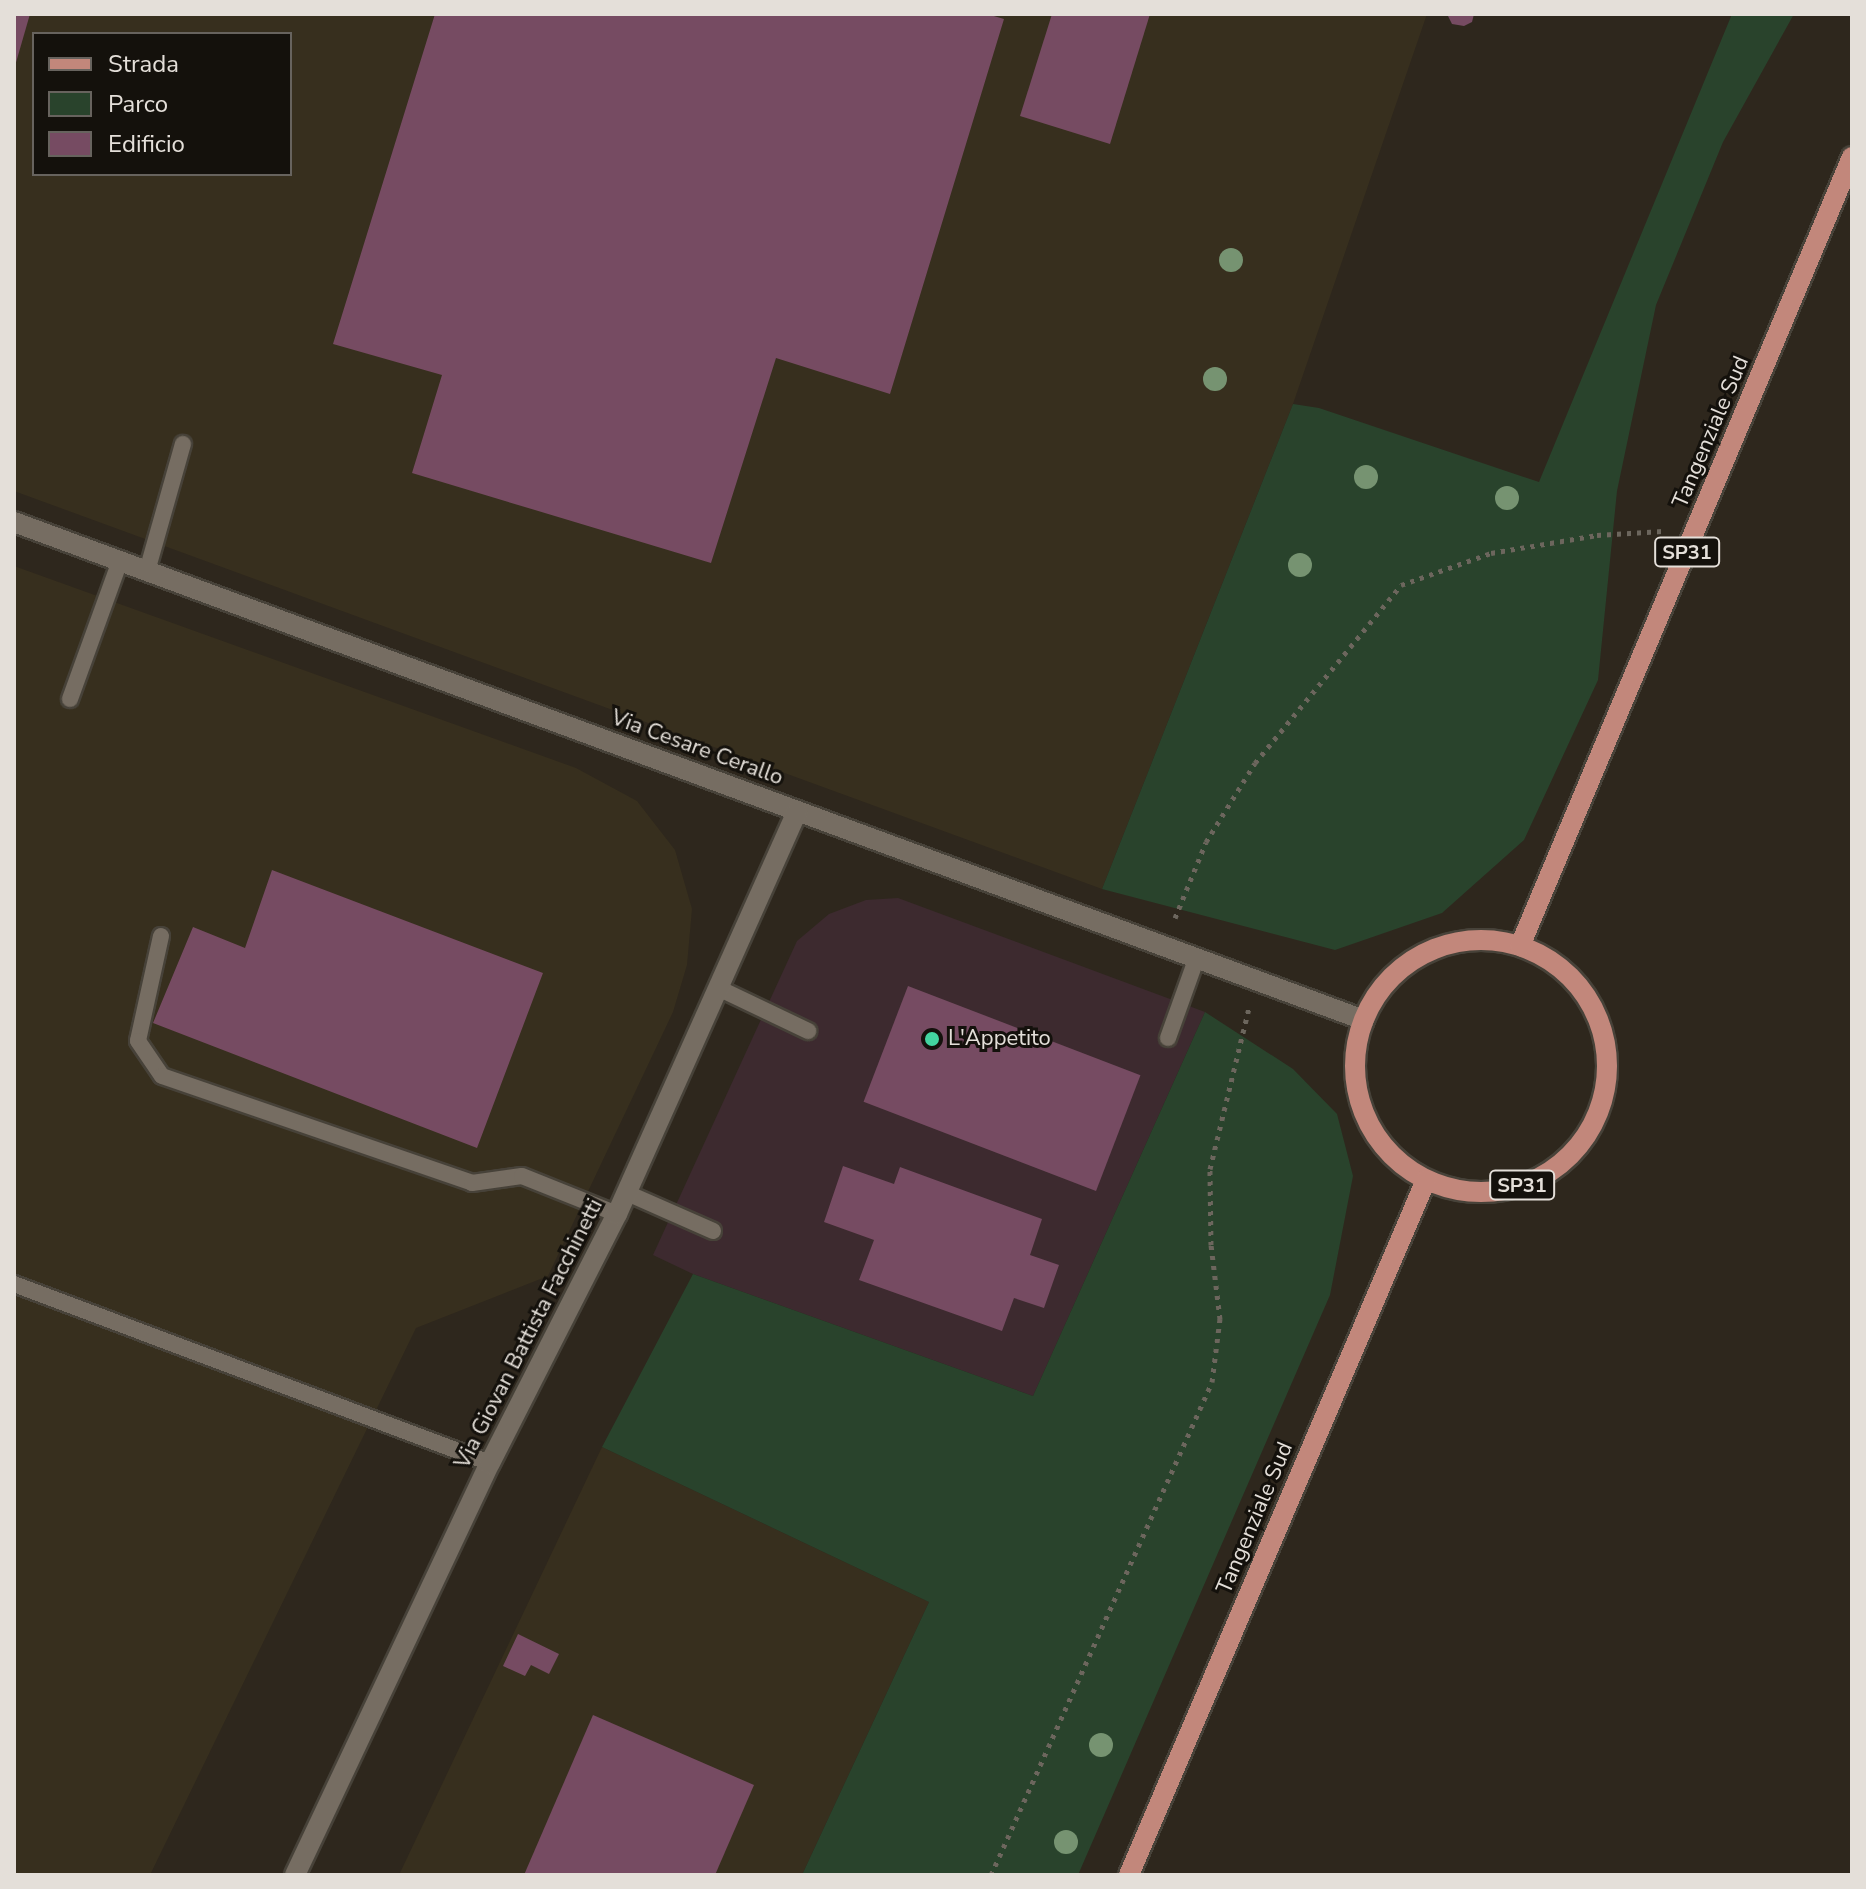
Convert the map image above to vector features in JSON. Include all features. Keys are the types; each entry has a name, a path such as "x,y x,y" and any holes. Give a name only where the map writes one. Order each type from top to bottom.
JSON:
{"main road":[{"name":"Tangenziale Sud","path":"1520,946 1852,157"},
{"name":"SP31","path":"1494,940 1520,946 1545,957 1585,995 1598,1019 1605,1046 1602,1101 1592,1126 1576,1149 1555,1168 1532,1181 1506,1190 1478,1192 1451,1189 1426,1180 1403,1165 1384,1146 1359,1099 1355,1072 1357,1045 1364,1020 1376,996 1394,975 1440,947 1494,940"},
{"name":"Tangenziale Sud","path":"1129,1875 1426,1180"}],"street":[{"name":"Via Cesare Cerallo","path":"14,522 1364,1020"},
{"name":"Via Giovan Battista Facchinetti","path":"295,1875 490,1463 627,1193 797,811"}],"lane":[{"path":"147,571 183,444"},
{"path":"70,699 120,561"},
{"path":"161,936 138,1041 162,1076 472,1183 522,1176 617,1214"},
{"path":"1168,1038 1197,957"},
{"path":"718,988 808,1031"},
{"path":"627,1193 713,1231"},
{"path":"14,1284 490,1463"}],"path":[{"path":"1164,944 1206,842 1255,763 1401,585 1491,553 1597,535 1696,529"},
{"path":"991,1875 1212,1382 1220,1319 1211,1245 1210,1169 1256,980"}],"shaded area":[{"path":"14,14 1427,14 1293,404 1102,889 14,491"},
{"path":"14,566 576,768 637,801 675,850 692,909 687,965 673,1012 548,1276 416,1328 150,1875 14,1875"},
{"path":"898,898 1205,1012 1033,1396 693,1274 653,1255 797,941 829,914 866,900"},
{"path":"602,1447 929,1602 802,1875 399,1875"}],"green space":[{"path":"1732,14 1794,14 1723,142 1656,305 1617,491 1598,680 1524,840 1442,913 1335,950 1102,889 1293,404 1319,408 1539,482"},
{"path":"1205,1012 1293,1069 1337,1114 1353,1176 1330,1295 1078,1875 802,1875 929,1602 602,1447 693,1274 1033,1396"}],"building":[{"path":"14,14 30,14 15,66 14,66"},
{"path":"435,14 987,14 1004,19 890,394 776,358 711,563 412,473 442,375 333,344"},
{"path":"1052,14 1150,14 1110,144 1020,116"},
{"path":"1447,14 1474,14 1472,22 1464,26 1452,24"},
{"path":"272,870 543,973 477,1148 153,1023 193,927 245,948"},
{"path":"908,986 1140,1075 1096,1191 864,1102"},
{"path":"843,1166 894,1184 900,1167 1042,1219 1030,1255 1059,1265 1044,1308 1014,1298 1002,1331 859,1280 874,1240 824,1222"},
{"path":"518,1634 559,1654 549,1674 531,1665 525,1676 503,1666"},
{"path":"593,1715 754,1785 715,1875 524,1875"}],"place":[{"name":"L'Appetito","path":"932,1039"}]}
